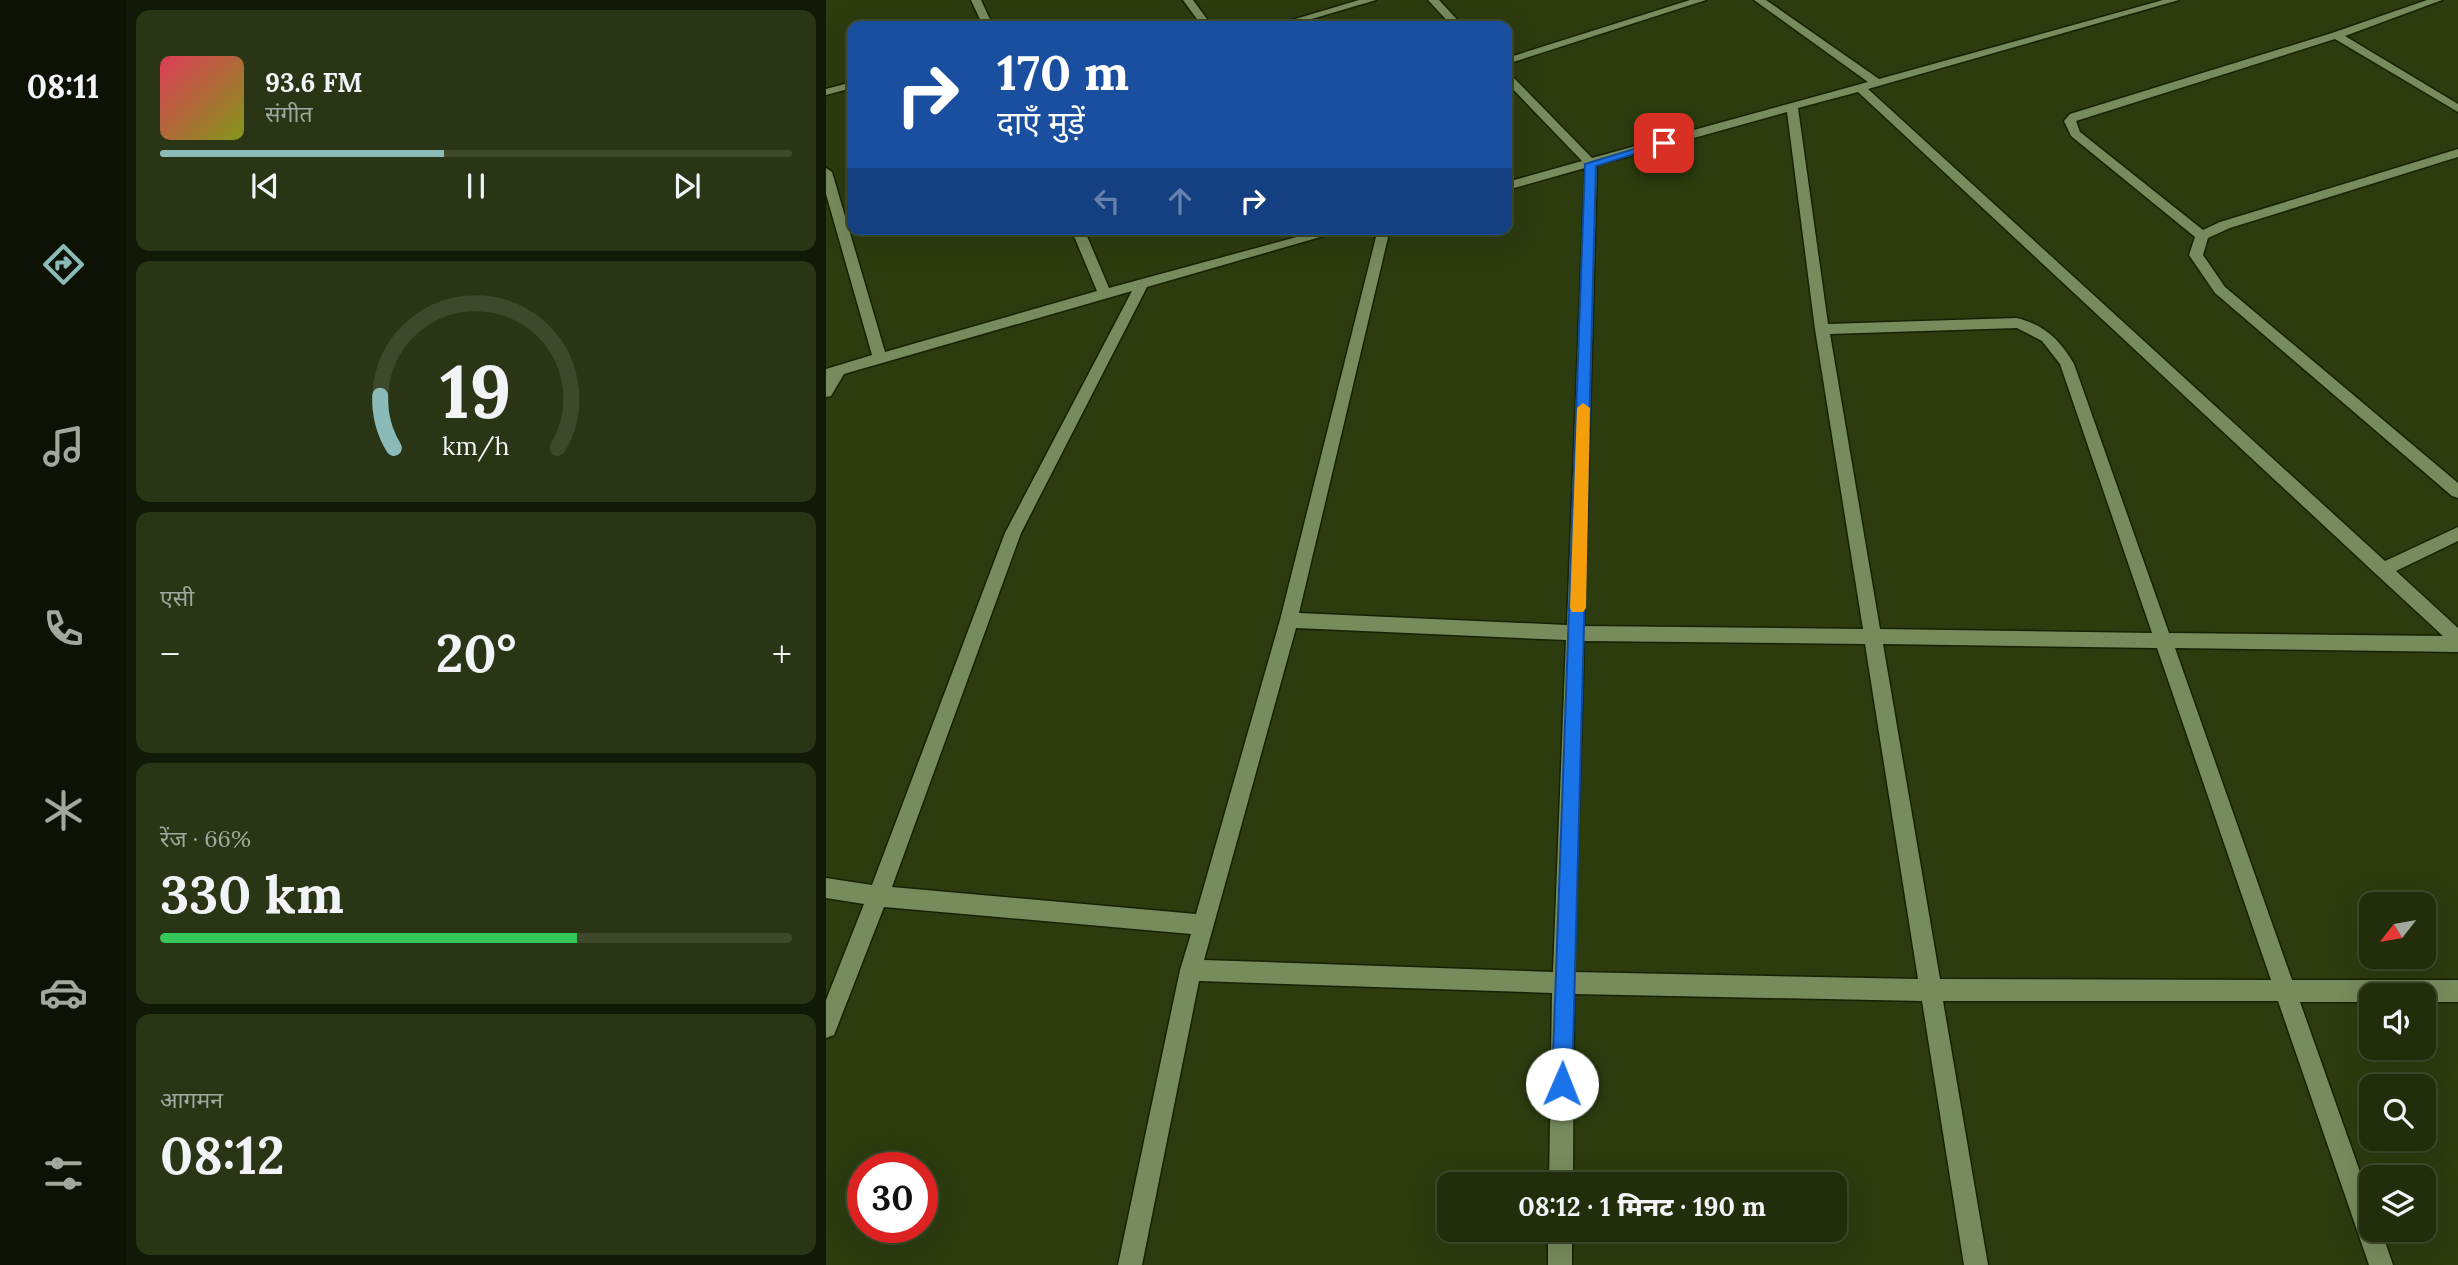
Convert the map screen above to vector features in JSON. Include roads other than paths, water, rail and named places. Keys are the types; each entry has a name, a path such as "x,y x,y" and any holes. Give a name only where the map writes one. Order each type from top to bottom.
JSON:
{"street":[{"path":"976,0 986,21"},
{"path":"1188,0 1203,21"},
{"path":"1295,21 1371,0"},
{"path":"1433,0 1453,21"},
{"path":"1512,59 1701,0"},
{"path":"1759,0 1877,83"},
{"path":"1512,185 2174,0"},
{"path":"2202,236 2075,134 2070,121 2074,116 2086,110 2336,35 2437,0"},
{"path":"2336,35 2458,108"},
{"path":"1512,82 1591,164 1563,983 1561,1172"},
{"path":"826,93 847,87"},
{"path":"1860,88 2458,639"},
{"path":"1791,107 1822,329 1976,1265"},
{"path":"2458,153 2225,225 2202,236 2196,255 2220,290 2458,492"},
{"path":"826,172 880,359"},
{"path":"1080,235 1105,294"},
{"path":"826,392 832,372 1320,235"},
{"path":"1130,1265 1191,970 1289,620 1383,235"},
{"path":"826,1027 878,896 1013,533 1142,284"},
{"path":"1822,329 2017,323 2032,326 2048,336 2067,364 2381,1265"},
{"path":"2384,570 2458,534"},
{"path":"1289,620 1577,633 2458,644"},
{"path":"826,888 878,896 1205,925"},
{"path":"1191,970 1563,983 1930,990 2458,991"},
{"path":"1560,1242 1560,1265"}]}
